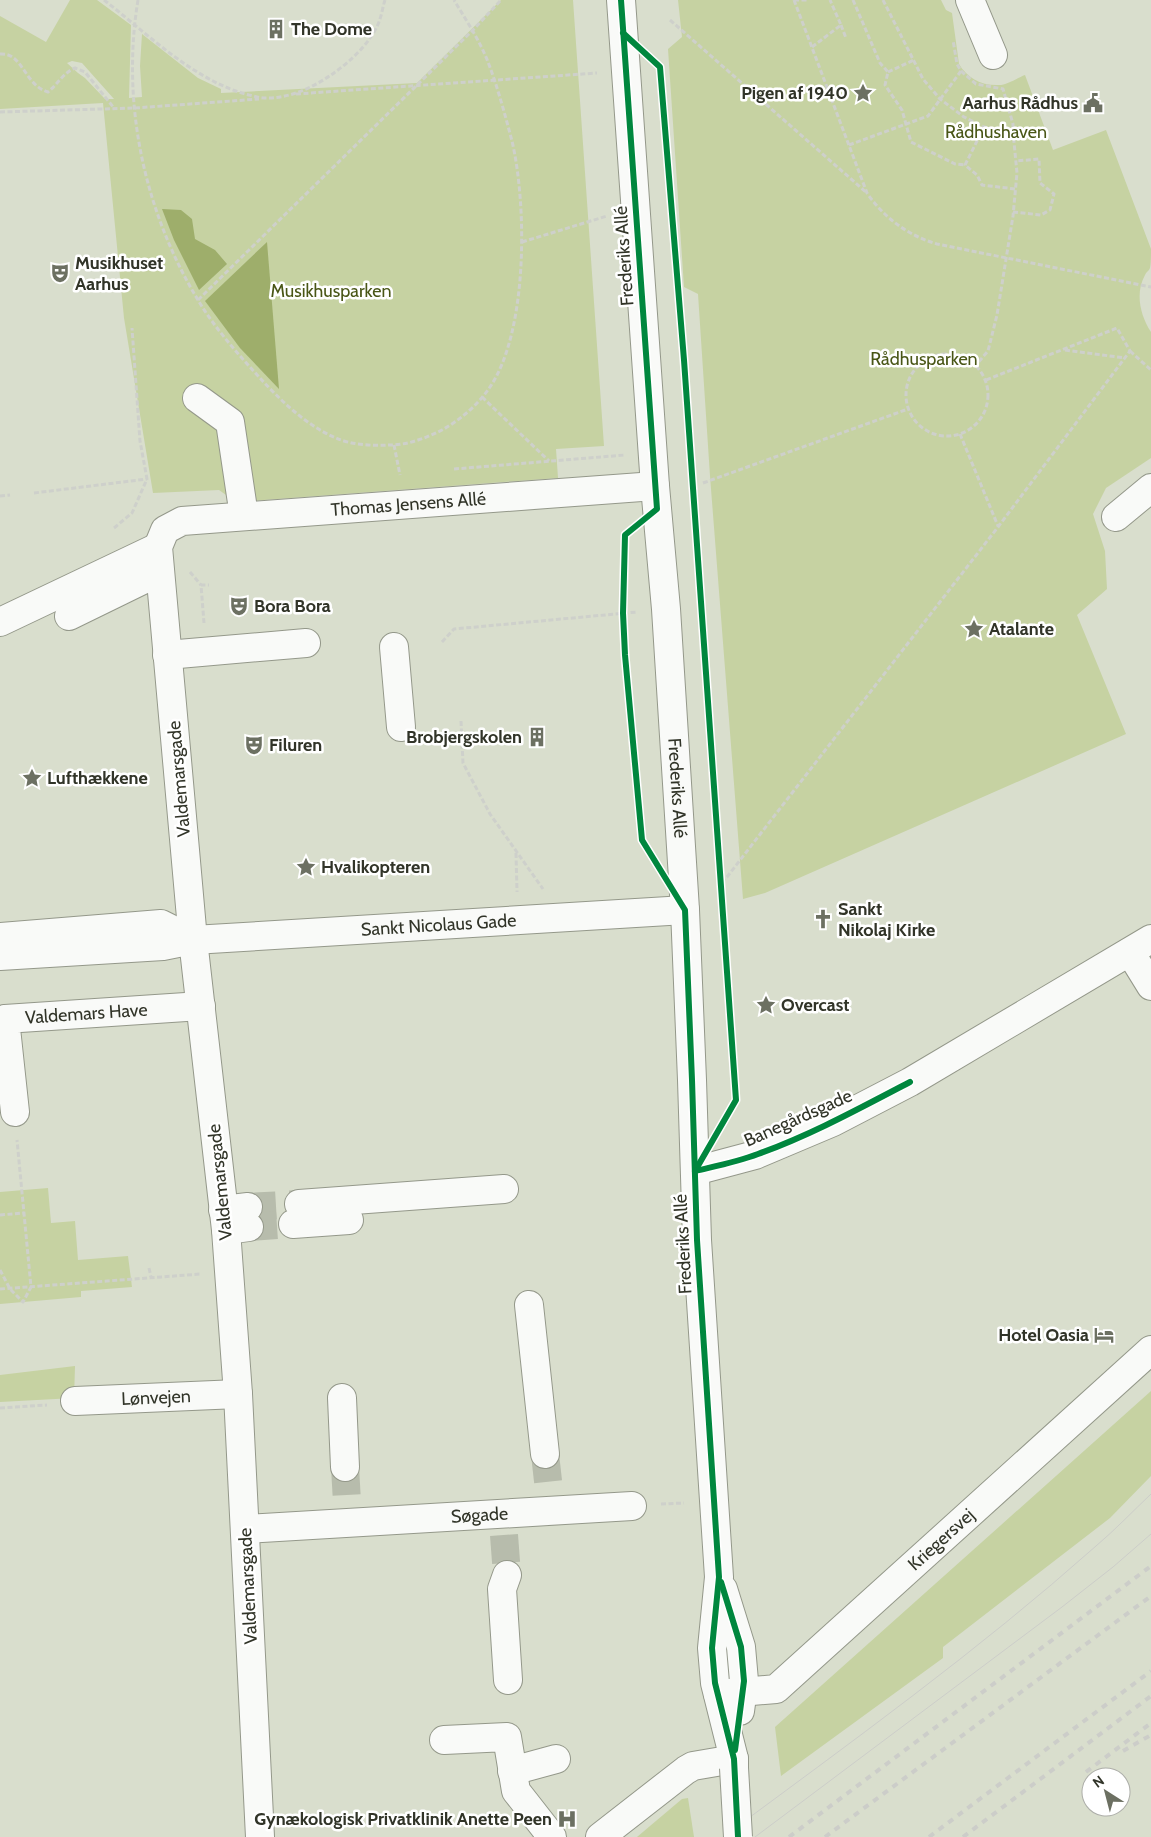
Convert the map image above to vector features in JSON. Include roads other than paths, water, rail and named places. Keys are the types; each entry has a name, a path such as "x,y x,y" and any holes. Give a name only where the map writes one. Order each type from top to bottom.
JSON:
{"street":[{"name":"Frederiks Allé","path":"621,0 655,486 666,609 685,910 697,1240 719,1577 741,1647 744,1681 730,1693 738,1837"},
{"path":"970,0 993,54"},
{"path":"197,398 230,422 244,516"},
{"name":"Thomas Jensens Allé","path":"161,550 182,521 655,486"},
{"path":"1116,517 1151,488"},
{"path":"69,616 161,550"},
{"path":"0,622 161,550"},
{"name":"Valdemarsgade","path":"161,550 167,655 193,940 201,1006 236,1218 229,1272 238,1394 260,1837"},
{"path":"167,655 306,643"},
{"path":"394,647 402,727"},
{"name":"Sankt Nicolaus Gade","path":"0,956 163,946 193,940 685,910"},
{"path":"0,937 161,924 193,940"},
{"path":"1141,946 1151,986"},
{"name":"Banegårdsgade","path":"695,1171 755,1155 833,1122 910,1082 1141,946"},
{"name":"Valdemars Have","path":"15,1112 4,1019 201,1006"},
{"path":"349,1220 296,1214 504,1189"},
{"path":"529,1305 545,1454"},
{"name":"Kriegersvej","path":"730,1693 776,1689 1151,1350"},
{"name":"Lønvejen","path":"75,1401 238,1394"},
{"path":"342,1398 345,1467"},
{"name":"Søgade","path":"245,1529 348,1512 504,1524 550,1500 632,1506"},
{"path":"507,1575 502,1589 508,1680"},
{"path":"444,1740 506,1737 516,1791 552,1837"},
{"path":"512,1771 556,1759"},
{"path":"600,1837 693,1766 734,1764"}],"tunnel":[{"path":"248,1207 299,1204"},
{"path":"249,1227 293,1224"},
{"path":"545,1454 549,1490"},
{"path":"345,1467 347,1502"},
{"path":"504,1535 507,1575"}],"tram line":[{"path":"723,1837 913,1696 1006,1623 1103,1540 1151,1494"},
{"path":"755,1837 1062,1607 1151,1534"}],"railway":[{"path":"789,1837 1151,1566"},
{"path":"825,1837 1151,1596"},
{"path":"929,1837 1151,1671"},
{"path":"963,1837 1151,1696"},
{"path":"1093,1767 1151,1723"},
{"path":"1123,1751 1151,1735"}],"place":[{"name":"The Dome","path":"276,29"},
{"name":"Pigen af 1940","path":"863,93"},
{"name":"Aarhus Rådhus","path":"1093,103"},
{"name":"Musikhuset Aarhus","path":"60,273"},
{"name":"Bora Bora","path":"239,606"},
{"name":"Atalante","path":"974,629"},
{"name":"Brobjergskolen","path":"537,737"},
{"name":"Filuren","path":"254,745"},
{"name":"Lufthækkene","path":"32,778"},
{"name":"Hvalikopteren","path":"306,867"},
{"name":"Sankt Nikolaj Kirke","path":"823,919"},
{"name":"Overcast","path":"766,1005"},
{"name":"Hotel Oasia","path":"1104,1335"},
{"name":"Gynækologisk Privatklinik Anette Peen","path":"567,1819"}],"park label":[{"name":"Rådhushaven","path":"996,132"},
{"name":"Musikhusparken","path":"331,291"},
{"name":"Rådhusparken","path":"924,359"}]}
